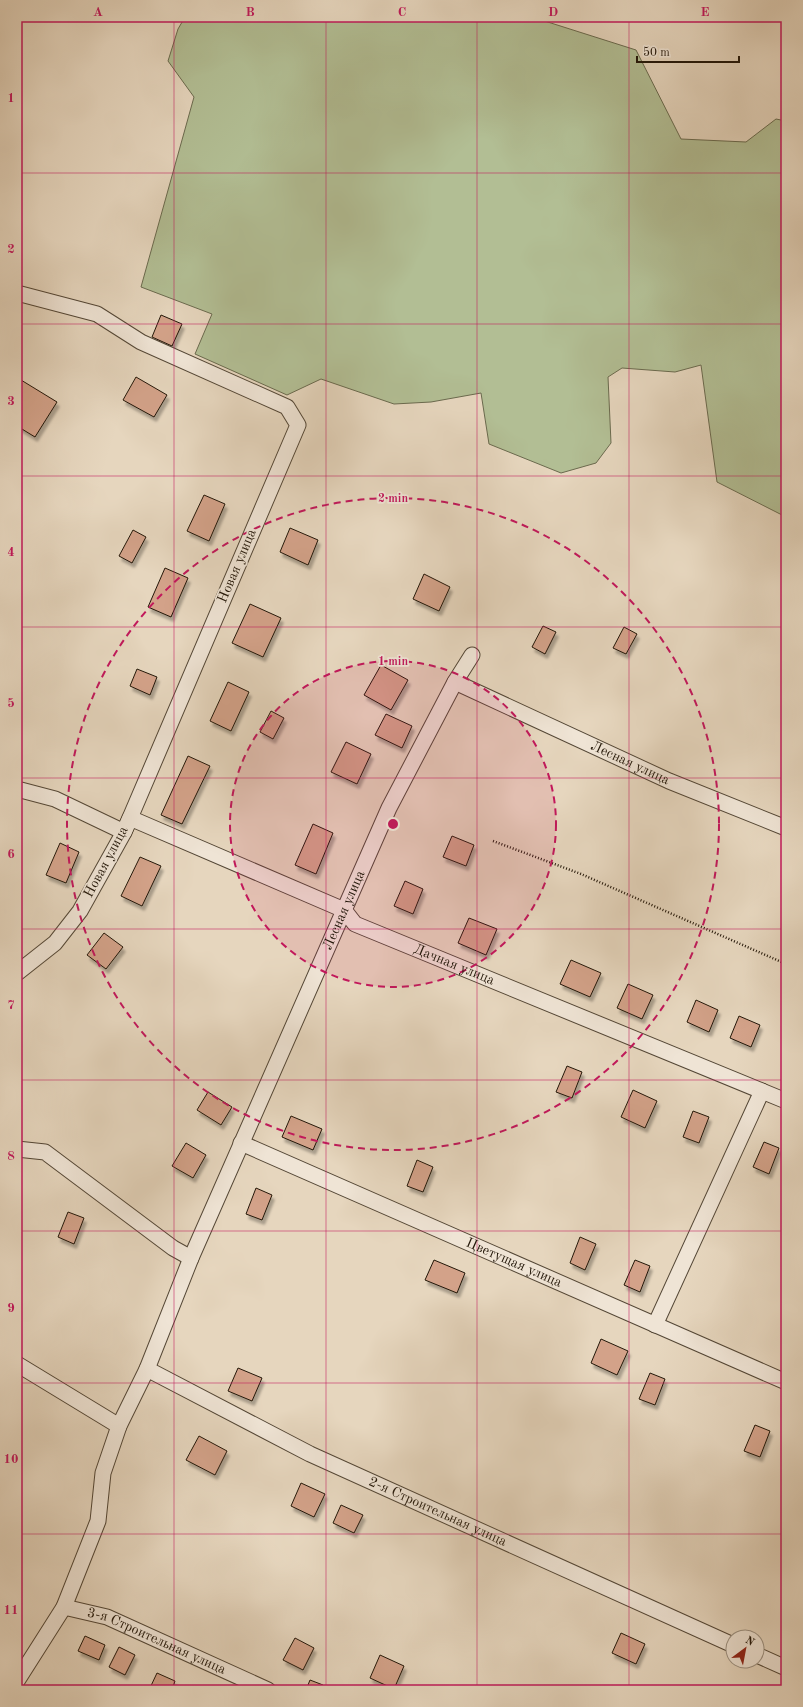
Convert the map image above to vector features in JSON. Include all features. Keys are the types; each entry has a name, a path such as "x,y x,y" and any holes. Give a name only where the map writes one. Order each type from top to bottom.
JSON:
{"street":[{"name":"Новая улица","path":"17,293 97,314 141,342 287,407 298,425 124,832 80,911 55,943 17,973"},
{"name":"Лесная улица","path":"17,1681 64,1607 98,1521 103,1473 119,1426 146,1369 191,1258 389,808 455,682 472,655"},
{"name":"Лесная улица","path":"455,682 669,781 786,828"},
{"path":"17,789 55,799 124,832"},
{"name":"Дачная улица","path":"130,818 344,910 355,924 786,1101"},
{"path":"655,1325 762,1091"},
{"name":"Цветущая улица","path":"241,1143 786,1382"},
{"path":"17,1149 45,1152 162,1240 191,1258"},
{"path":"17,1364 119,1426"},
{"name":"2-я Строительная улица","path":"146,1369 310,1454 725,1641"},
{"name":"3-я Строительная улица","path":"64,1607 107,1617 268,1690"},
{"path":"765,1659 786,1668"}],"path":[{"path":"493,841 581,874 786,964"}],"green space":[{"path":"185,17 532,17 636,50 681,139 746,142 776,119 786,121 786,517 717,482 701,365 675,372 622,368 608,377 611,443 596,463 561,473 489,444 481,393 431,402 394,404 321,379 287,395 195,354 212,314 141,287 194,97 168,61 178,29"}],"building":[{"path":"161,315 182,324 172,346 152,337"},
{"path":"136,377 167,395 154,417 123,400"},
{"path":"21,380 57,402 35,437 17,426 17,387"},
{"path":"204,495 225,504 209,541 187,531"},
{"path":"290,528 318,540 308,565 280,552"},
{"path":"133,530 146,537 132,563 119,556"},
{"path":"165,568 188,578 171,617 148,607"},
{"path":"424,574 450,587 439,611 413,599"},
{"path":"250,604 281,618 263,657 232,643"},
{"path":"543,626 556,632 545,654 532,647"},
{"path":"624,627 637,634 626,654 613,648"},
{"path":"381,665 408,680 391,710 364,695"},
{"path":"137,669 157,677 150,695 130,686"},
{"path":"228,682 249,692 231,731 210,721"},
{"path":"271,711 284,718 273,739 260,732"},
{"path":"386,714 412,726 402,748 375,735"},
{"path":"346,742 371,754 357,784 331,772"},
{"path":"188,756 210,766 182,824 161,815"},
{"path":"313,824 333,833 316,874 295,865"},
{"path":"452,836 474,845 466,866 443,857"},
{"path":"60,843 79,852 66,883 46,875"},
{"path":"140,857 161,866 142,906 121,896"},
{"path":"405,881 423,889 413,914 394,906"},
{"path":"469,918 497,929 486,955 458,943"},
{"path":"104,933 123,947 106,969 87,955"},
{"path":"571,960 601,973 590,997 560,984"},
{"path":"628,984 653,995 642,1019 617,1008"},
{"path":"696,1000 718,1010 709,1032 687,1022"},
{"path":"739,1016 760,1025 751,1047 730,1038"},
{"path":"567,1066 582,1072 572,1098 556,1092"},
{"path":"633,1090 657,1101 645,1128 621,1117"},
{"path":"208,1092 232,1107 221,1125 197,1110"},
{"path":"693,1111 709,1117 699,1143 683,1137"},
{"path":"291,1116 322,1129 313,1150 282,1137"},
{"path":"764,1142 779,1148 769,1174 753,1167"},
{"path":"186,1143 206,1155 193,1178 172,1166"},
{"path":"417,1160 433,1167 423,1192 407,1186"},
{"path":"256,1188 272,1195 262,1220 246,1214"},
{"path":"68,1212 84,1218 74,1244 58,1237"},
{"path":"580,1237 596,1244 585,1270 570,1263"},
{"path":"434,1260 465,1273 457,1293 425,1280"},
{"path":"635,1260 650,1266 640,1292 624,1285"},
{"path":"601,1339 628,1351 617,1375 591,1363"},
{"path":"238,1368 262,1378 252,1401 228,1391"},
{"path":"650,1373 665,1379 655,1405 639,1399"},
{"path":"755,1425 770,1431 760,1457 744,1451"},
{"path":"199,1436 227,1451 215,1475 186,1460"},
{"path":"301,1483 325,1494 314,1517 291,1506"},
{"path":"341,1505 363,1515 354,1533 333,1523"},
{"path":"621,1633 645,1644 636,1664 612,1653"},
{"path":"85,1636 105,1645 99,1660 78,1651"},
{"path":"295,1638 314,1648 303,1670 283,1660"},
{"path":"119,1647 135,1655 125,1675 109,1667"},
{"path":"380,1655 404,1666 394,1689 370,1678"},
{"path":"157,1673 175,1681 172,1690 149,1690"},
{"path":"310,1680 323,1685 321,1690 306,1690"}]}
